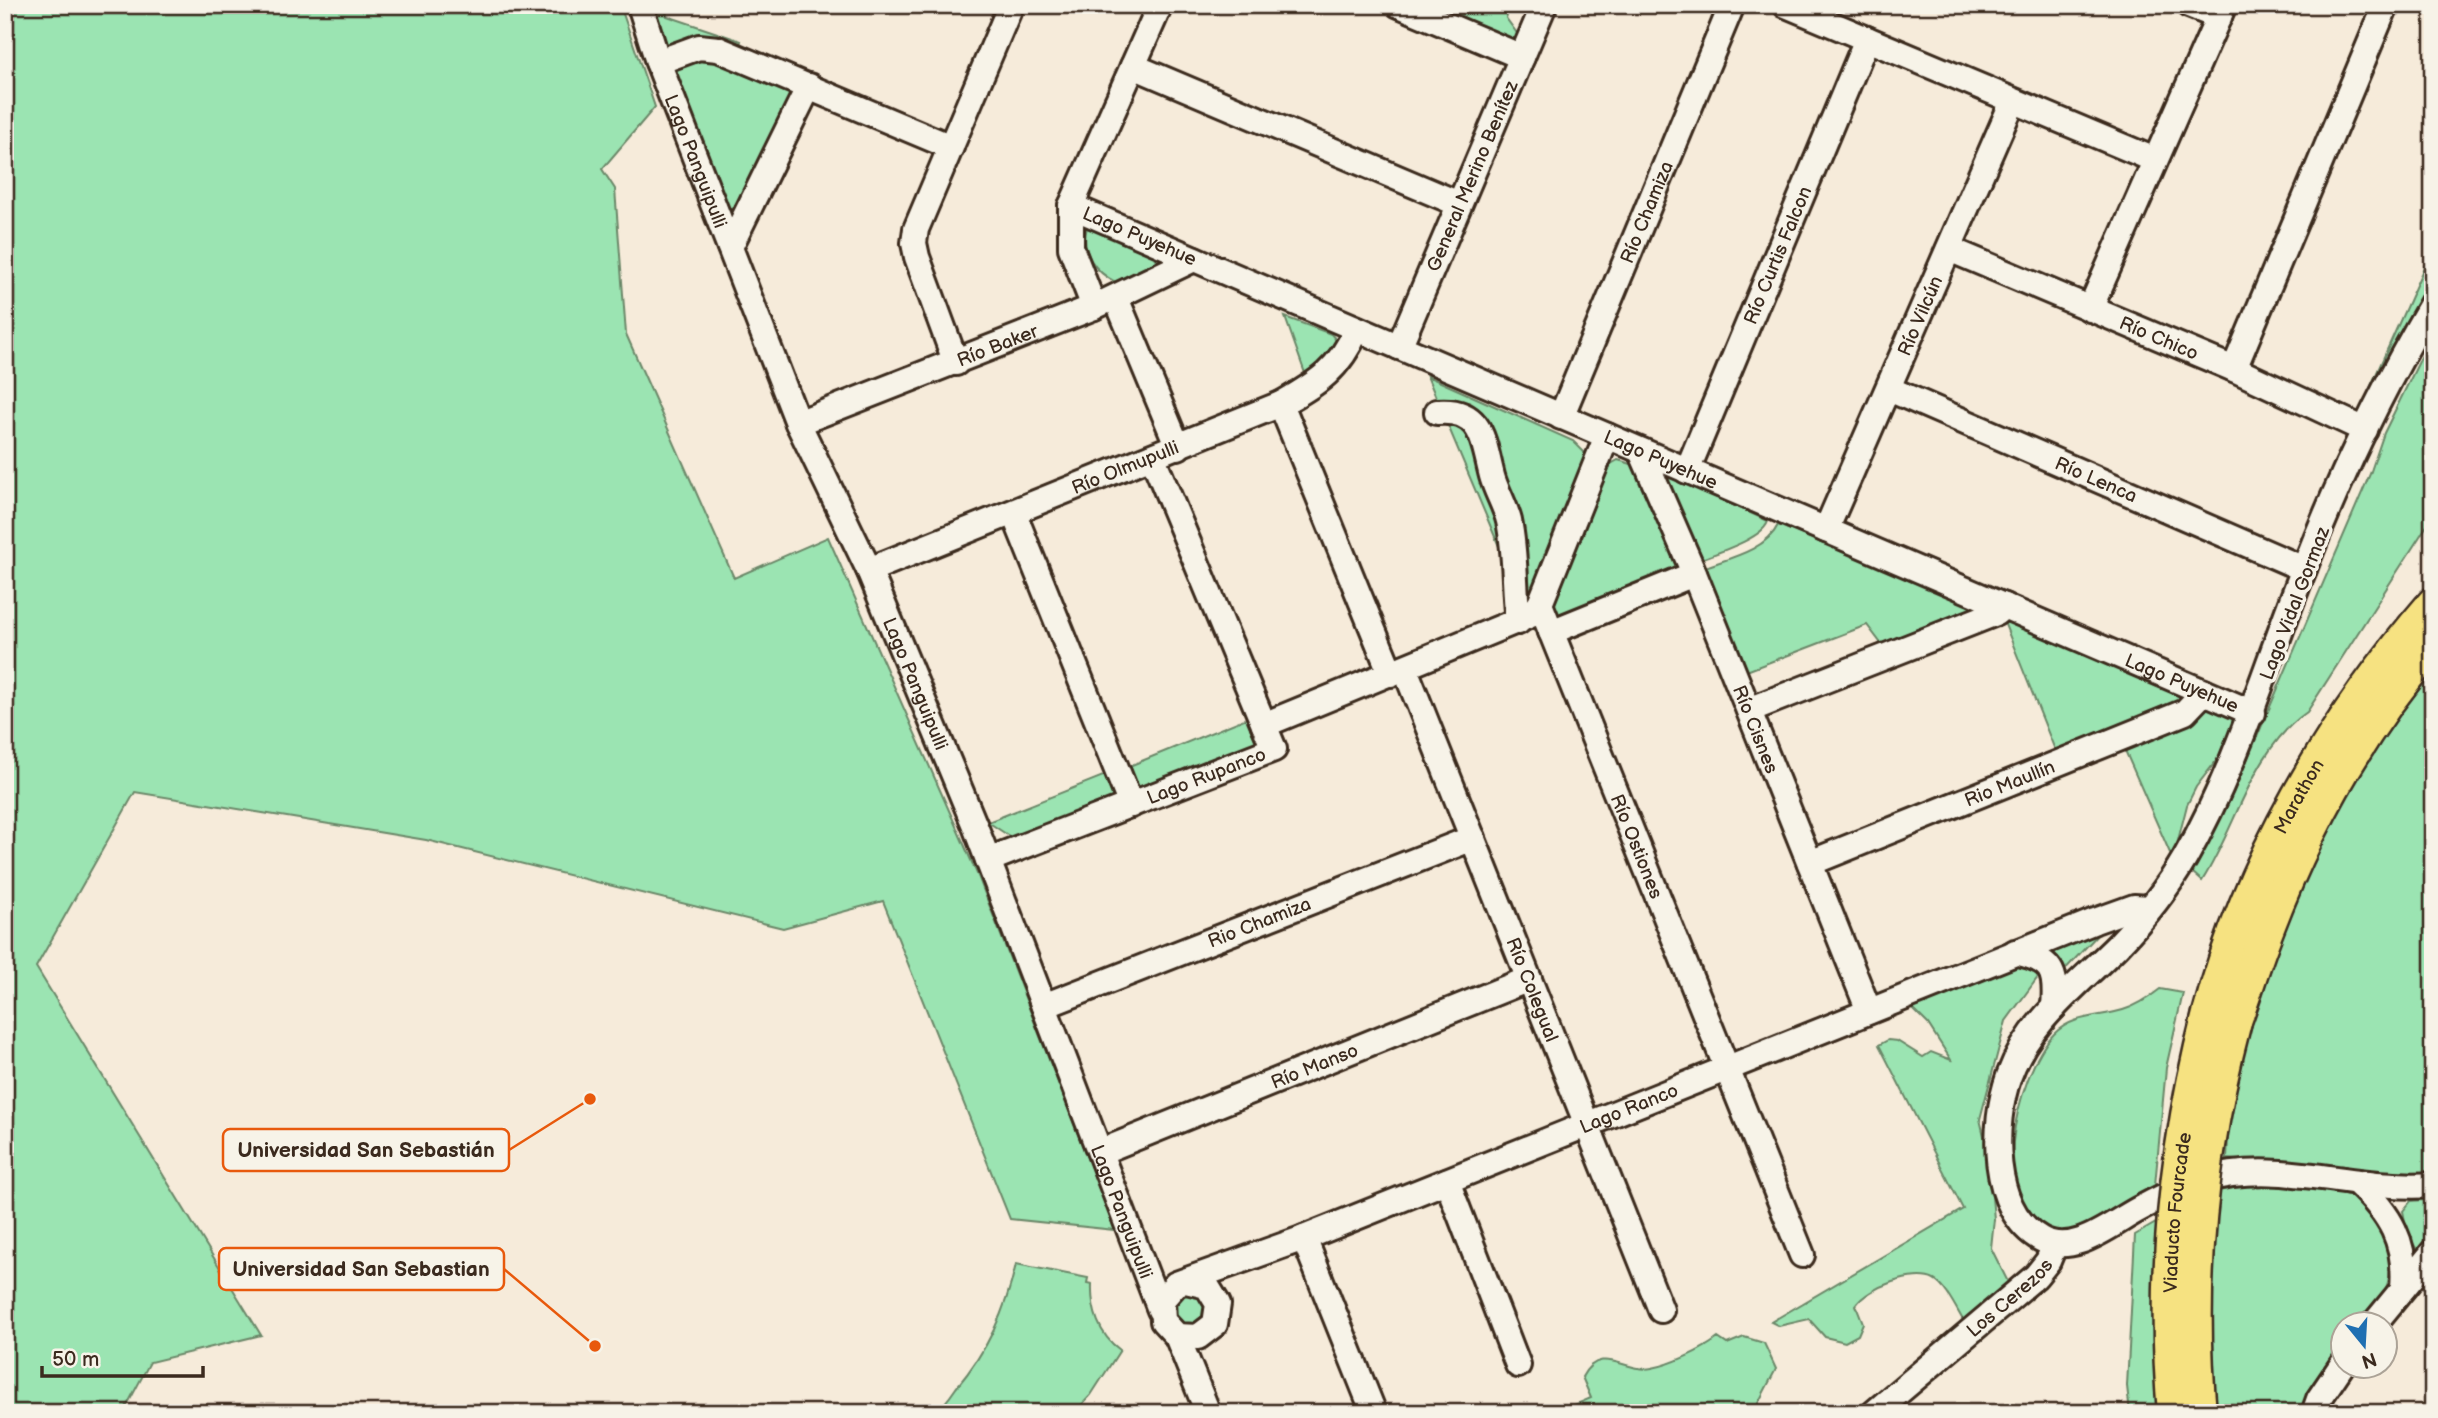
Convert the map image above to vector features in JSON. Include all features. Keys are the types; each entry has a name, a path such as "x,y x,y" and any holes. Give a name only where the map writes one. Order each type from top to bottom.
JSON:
{"main road":[{"name":"Marathon","path":"2222,1018 2245,907 2300,792 2371,681 2433,604"},
{"name":"Marathon","path":"2222,1018 2328,796 2379,714 2433,645"},
{"name":"Viaducto Fourcade","path":"2175,1413 2169,1289 2175,1196 2188,1105 2222,1018"},
{"name":"Viaducto Fourcade","path":"2200,1413 2195,1324 2197,1237 2222,1018"}],"street":[{"name":"Lago Panguipulli","path":"640,5 658,62 798,423 869,570 988,860 1160,1310"},
{"path":"1160,5 1071,206 1071,248 1105,302 1178,447"},
{"path":"1399,5 1522,57"},
{"name":"General Merino Benítez","path":"1399,347 1544,5"},
{"name":"Río Chamiza","path":"1561,416 1732,5"},
{"path":"1786,5 2155,160"},
{"path":"2090,309 2222,11 2189,5"},
{"path":"2234,369 2386,5"},
{"path":"956,363 914,243 926,201 951,147 1007,6"},
{"name":"Río Curtis Falcon","path":"1688,471 1867,39"},
{"path":"658,62 699,47 718,49 951,147"},
{"path":"1133,66 1459,204"},
{"path":"730,247 809,86"},
{"name":"Río Vilcún","path":"1826,530 2012,101"},
{"name":"Lago Puyehue","path":"1071,206 2253,713"},
{"name":"Río Chico","path":"1949,249 2234,369 2365,430"},
{"name":"Río Baker","path":"798,423 956,363 1105,302 1194,259"},
{"name":"Lago Vidal Gormaz","path":"2055,1244 2042,1239 2019,1219 2004,1184 1998,1149 2001,1101 2009,1075 2025,1041 2054,1007 2120,942 2150,908 2174,876 2203,824 2253,713 2304,569 2365,430 2433,302"},
{"name":"Río Olmupulli","path":"869,570 1153,458 1281,404 1332,370 1346,355 1357,329"},
{"name":"Río Lenca","path":"1888,389 2304,569"},
{"name":"Río Colegual","path":"1281,404 1473,838 1661,1310"},
{"path":"1437,412 1463,415 1473,422 1488,449 1493,479 1509,520 1518,622"},
{"path":"1540,604 1607,436"},
{"name":"Río Cisnes","path":"1641,451 1694,574 1869,1011"},
{"path":"1153,458 1264,725"},
{"path":"1014,514 1131,805"},
{"path":"1551,632 1694,574"},
{"name":"Lago Rupanco","path":"988,860 1274,749 1264,725 1518,622 1531,615 1540,604"},
{"name":"Río Ostiones","path":"1540,604 1802,1255"},
{"path":"1749,710 1996,613 2004,607"},
{"name":"Rio Maullín","path":"1810,863 2185,712 2204,692"},
{"name":"Rio Chamiza","path":"1044,1006 1473,838"},
{"name":"Lago Ranco","path":"1186,1281 1244,1262 2115,913 2134,907 2150,908"},
{"path":"2015,952 2036,957 2049,967 2056,983 2054,1007"},
{"name":"Río Manso","path":"1100,1152 1529,979"},
{"name":"Los Cerezos","path":"1874,1413 2036,1276 2048,1261 2055,1244 2078,1241 2172,1192 2203,1180 2234,1173 2270,1173 2357,1183 2433,1185"},
{"path":"1447,1181 1518,1365"},
{"path":"2357,1183 2379,1204 2394,1226 2403,1251 2403,1288"},
{"path":"1304,1238 1374,1413"},
{"path":"2385,1310 2433,1252"},
{"path":"1218,1304 1206,1286 1186,1281 1167,1290 1160,1310 1168,1330 1177,1336 1198,1338 1208,1333 1218,1314 1218,1304 1228,1280 1244,1262"},
{"path":"1177,1336 1209,1413"},
{"path":"2314,1413 2331,1380"}],"green space":[{"path":"5,5 620,5 655,107 602,169 615,189 626,334 734,578 828,537 978,876 1115,1230 1010,1219 883,901 783,928 426,840 135,792 36,967 261,1335 150,1362 123,1413 5,1413"},
{"path":"651,5 665,5 667,16 741,41 738,51 665,53"},
{"path":"1427,5 1511,5 1506,18 1519,36 1515,43"},
{"path":"708,55 793,89 732,216 674,67"},
{"path":"1087,227 1159,256 1151,268 1117,283 1109,279 1091,261 1086,245"},
{"path":"2433,247 2433,282 2366,409 2358,415"},
{"path":"1285,317 1331,334 1338,342 1338,350 1306,376"},
{"path":"2433,333 2433,516 2307,712 2288,728 2272,747 2247,790 2202,881 2192,872 2229,802 2370,474 2384,433"},
{"path":"1427,376 1573,441 1584,452 1586,466 1528,600 1523,603"},
{"path":"1618,460 1638,466 1681,557 1678,572 1569,621 1557,616 1549,594 1604,468"},
{"path":"1665,474 1768,521 1764,528 1747,540 1693,562 1661,477"},
{"path":"1778,525 1970,602 1975,607 1973,613 1886,650 1867,625 1744,672 1700,569 1755,548 1772,534"},
{"path":"2002,617 2253,713 2196,787 2187,805 2173,860 2117,732 2057,755"},
{"path":"2433,665 2433,1169 2419,1176 2227,1159 2233,1093 2247,1027 2268,962 2294,898 2359,776"},
{"path":"1249,717 1260,747 1139,795 1122,769"},
{"path":"1113,772 1121,802 1015,840 988,822"},
{"path":"2101,931 2061,974 2045,952"},
{"path":"2024,959 2041,973 2006,1021 1980,1119 1988,1153 1994,1219 1991,1248 2010,1286 1966,1325 1939,1283 1926,1277 1892,1282 1862,1298 1856,1305 1863,1323 1858,1335 1845,1342 1825,1337 1809,1319 1779,1326 1771,1322 1963,1209 1879,1045 1888,1040 1897,1041 1923,1057 1931,1052 1951,1060 1928,1024 1910,1006"},
{"path":"2160,989 2183,993 2166,1068 2155,1185 2111,1216 2086,1228 2061,1231 2036,1221 2020,1201 2013,1174 2013,1143 2018,1110 2040,1053 2054,1034 2069,1023 2128,1008"},
{"path":"2249,1185 2335,1191 2354,1198 2370,1209 2382,1226 2390,1260 2386,1289 2372,1310 2330,1310 2330,1360 2313,1383 2304,1413 2130,1413 2127,1386 2135,1235 2208,1193"},
{"path":"2424,1200 2433,1205 2433,1235 2417,1250 2407,1232 2403,1211 2411,1201"},
{"path":"1016,1264 1088,1278 1087,1283 1092,1284 1098,1321 1107,1337 1120,1350 1091,1395 1074,1413 934,1413 949,1398 986,1345 1001,1314"},
{"path":"1199,1291 1210,1311 1195,1329 1173,1321 1175,1295"},
{"path":"1744,1337 1764,1343 1776,1369 1753,1413 1556,1413 1591,1398 1582,1377 1589,1367 1597,1362 1606,1360 1643,1369 1652,1368 1686,1356 1718,1338 1727,1344"}],"place":[{"name":"Universidad San Sebastián","path":"590,1099"},
{"name":"Universidad San Sebastian","path":"595,1346"}]}
